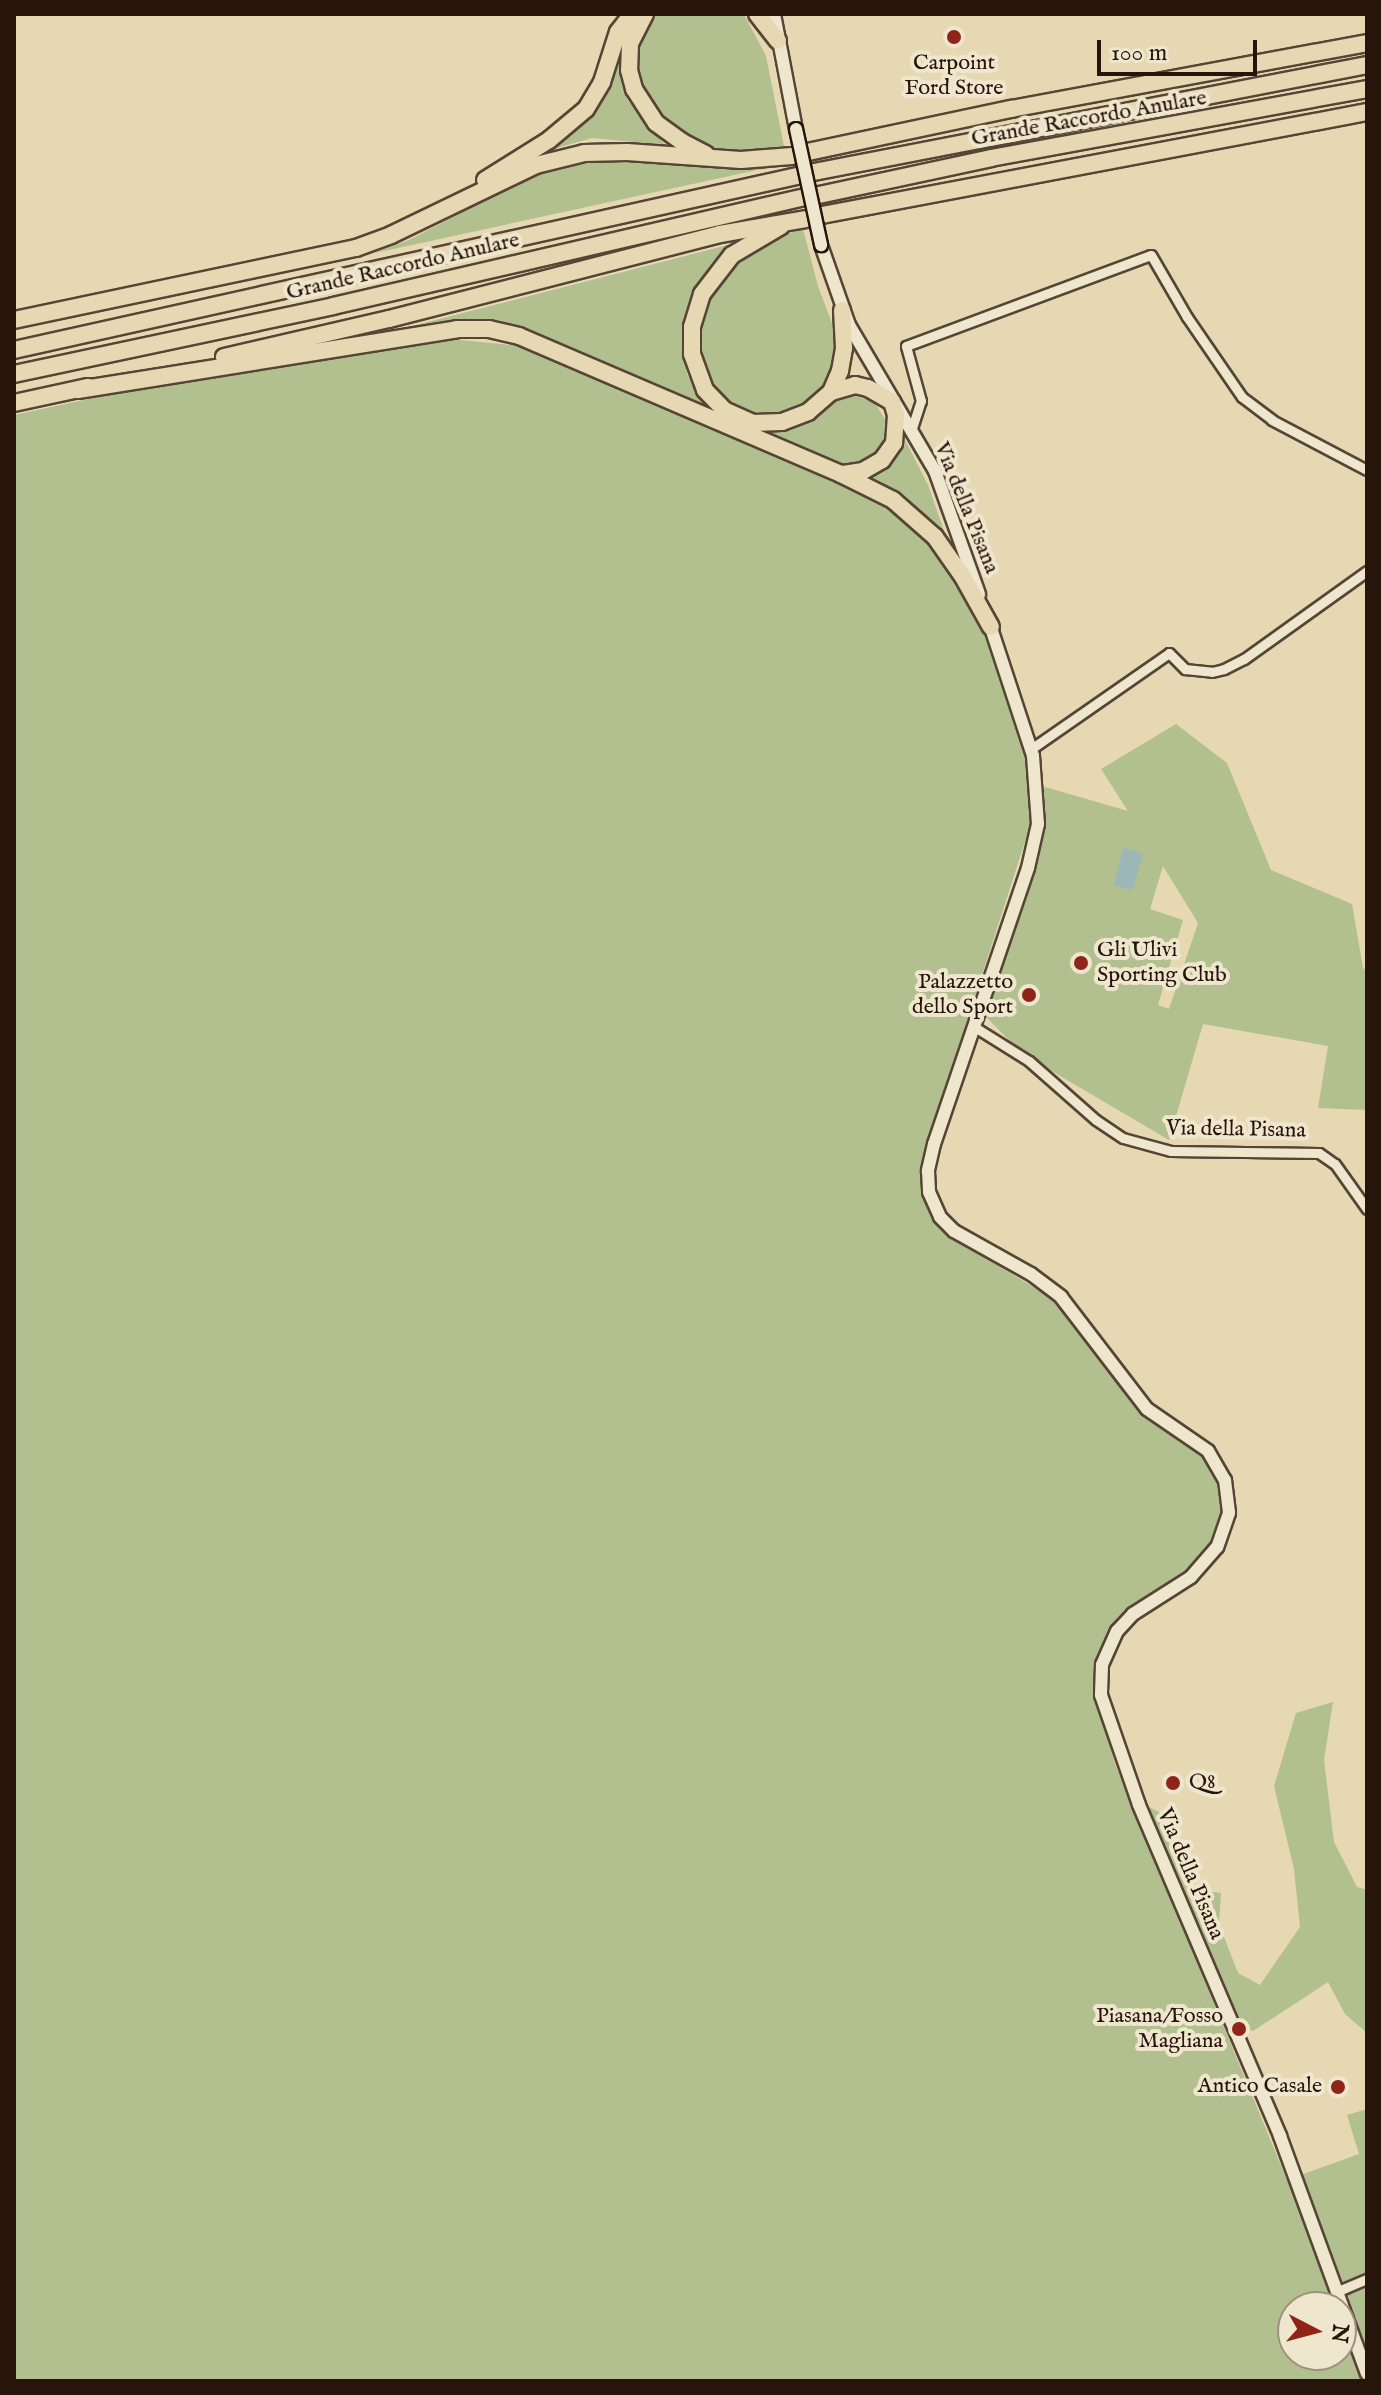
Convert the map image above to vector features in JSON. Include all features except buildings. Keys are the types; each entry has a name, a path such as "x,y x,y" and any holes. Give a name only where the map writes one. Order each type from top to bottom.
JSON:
{"highway":[{"path":"391,235 515,162 573,122 592,102 618,32 632,14"},
{"path":"645,14 635,30 629,60 631,80 639,98 656,123 668,133 718,159"},
{"path":"757,14 778,41"},
{"name":"Grande Raccordo Anulare","path":"14,320 356,248 391,235 536,165 584,153 627,152 757,160 800,154 1011,109 1367,43"},
{"name":"Grande Raccordo Anulare","path":"14,350 806,174 1367,65"},
{"name":"Grande Raccordo Anulare","path":"819,195 991,158 1367,89"},
{"name":"Grande Raccordo Anulare","path":"78,390 389,319 720,234 1367,112"},
{"name":"Grande Raccordo Anulare","path":"14,374 333,306 802,198"},
{"path":"785,223 732,255 712,277 702,294 692,327 693,364 700,383 717,405 753,423 797,418 831,392 863,386 892,402 896,428 889,452 869,469 841,474"},
{"path":"831,392 843,359 842,310"},
{"path":"14,403 432,333 489,329 564,352 893,500 916,517 949,557 991,627"}],"main road":[{"name":"Via della Pisana","path":"774,14 821,245 842,310 938,480 1031,749 1039,802 1035,844 929,1165 929,1188 935,1208 954,1231 1058,1294 1147,1409 1208,1451 1227,1484 1229,1513 1217,1547 1191,1577 1124,1622 1105,1652 1100,1687 1119,1754 1280,2136 1336,2291"},
{"name":"Via della Pisana","path":"1357,2348 1367,2374"}],"street":[{"path":"911,431 921,401 906,346 1151,255 1187,317 1242,397 1272,420 1367,470"},
{"path":"1031,749 1169,653 1185,669 1212,672 1224,669 1244,659 1367,571"},
{"name":"Via della Pisana","path":"973,1026 1029,1061 1096,1120 1123,1138 1179,1151 1319,1153 1335,1164 1367,1209"},
{"path":"1338,2291 1367,2279"}],"green space":[{"path":"655,14 744,14 766,56 784,146 751,151 707,149 667,126 644,97 634,57 643,31"},
{"path":"621,50 622,80 628,101 665,145 592,138 550,150 580,127 598,108"},
{"path":"603,160 747,168 780,165 375,253 409,240 539,172"},
{"path":"803,229 818,286 833,326 837,346 834,364 825,386 802,409 778,416 749,414 729,406 705,379 698,345 704,310 727,268 765,241"},
{"path":"736,243 723,253 700,282 686,318 684,345 687,374 700,396 714,411 532,332 507,326 369,337"},
{"path":"451,339 531,347 884,503 940,552 981,624 1028,768 1030,826 930,1136 921,1190 931,1217 951,1237 1056,1301 1143,1416 1202,1456 1218,1479 1223,1509 1214,1540 1189,1571 1116,1622 1099,1652 1094,1686 1115,1764 1287,2180 1359,2154 1347,2115 1367,2109 1367,2381 14,2381 14,415 121,392"},
{"path":"852,394 875,403 886,421 883,446 868,464 843,469 753,429 793,427 837,399"},
{"path":"904,438 928,485 947,539 910,504 863,478 887,467"},
{"path":"1176,724 1227,763 1271,870 1352,904 1363,968 1367,971 1367,1110 1318,1108 1328,1046 1203,1024 1169,1140 1023,1054 979,1010 1045,787 1128,811 1101,769","holes":["1163,866 1198,923 1169,1009 1158,1005 1183,920 1150,909"]},
{"path":"1333,1702 1324,1760 1334,1842 1357,1887 1367,1890 1367,2033 1345,2014 1328,1982 1253,2031 1242,2027 1178,1886 1147,1806 1159,1812 1191,1889 1221,1893 1219,1924 1238,1973 1260,1985 1300,1927 1294,1869 1274,1786 1296,1713"}],"water":[{"path":"1123,848 1143,853 1133,890 1114,885"}],"place":[{"name":"Carpoint Ford Store","path":"954,37"},
{"name":"Gli Ulivi Sporting Club","path":"1081,963"},
{"name":"Palazzetto dello Sport","path":"1029,995"},
{"name":"Q8","path":"1173,1783"},
{"name":"Piasana/Fosso Magliana","path":"1239,2029"},
{"name":"Antico Casale","path":"1338,2087"}]}
